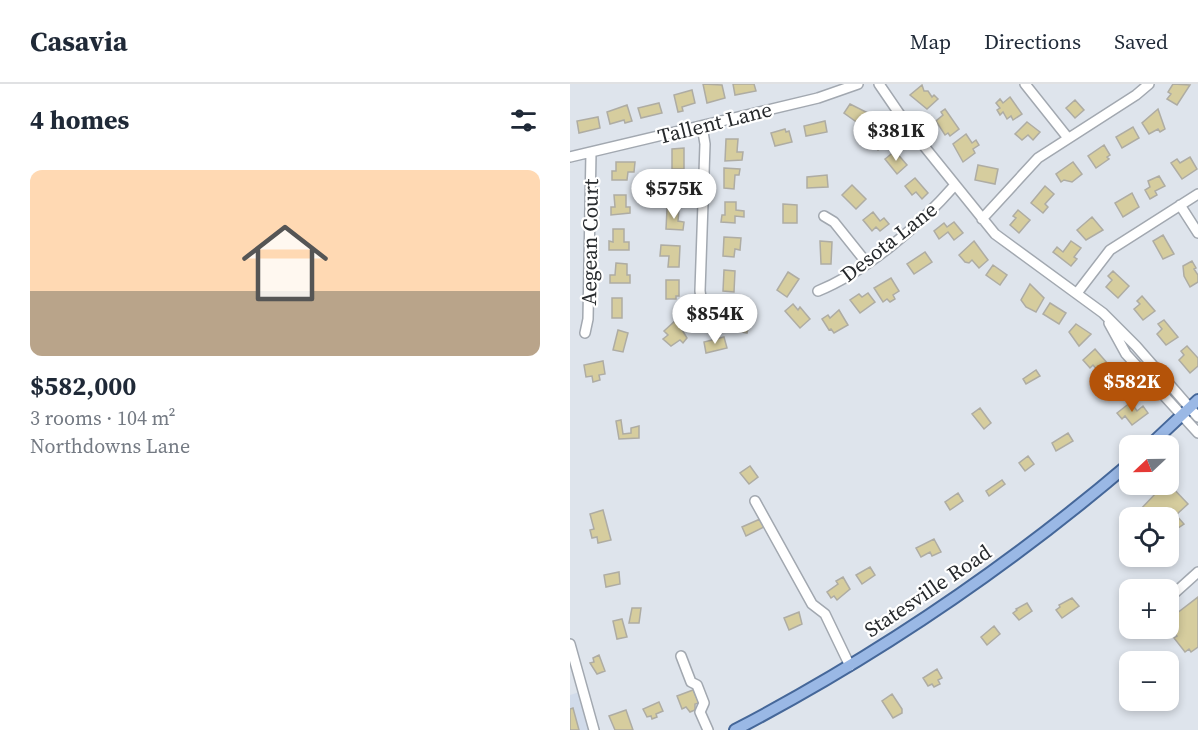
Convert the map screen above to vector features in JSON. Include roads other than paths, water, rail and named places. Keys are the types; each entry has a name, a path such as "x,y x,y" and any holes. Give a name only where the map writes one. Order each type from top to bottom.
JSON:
{"main road":[{"path":"1161,435 1190,408"},
{"name":"Statesville Road","path":"735,730 849,666 917,624 986,577 1119,472"}],"street":[{"name":"Tallent Lane","path":"570,157 818,98 858,84"},
{"path":"879,84 955,185 1001,240 1103,313 1136,346 1198,417"},
{"path":"1025,84 1068,138"},
{"path":"982,219 1028,167 1149,84"},
{"path":"702,126 705,144 700,291 703,311"},
{"name":"Aegean Court","path":"585,333 588,319 591,152"},
{"name":"Desota Lane","path":"818,291 842,280 922,220 955,185"},
{"path":"1077,293 1110,250 1198,194"},
{"path":"1180,205 1198,233"},
{"path":"824,216 834,222 866,262"},
{"path":"1190,408 1198,433"},
{"path":"755,501 812,604 825,614 849,666"},
{"path":"1179,589 1198,572"},
{"path":"570,644 594,730"},
{"path":"681,656 690,682 697,685 704,703 700,712 708,730"}]}
